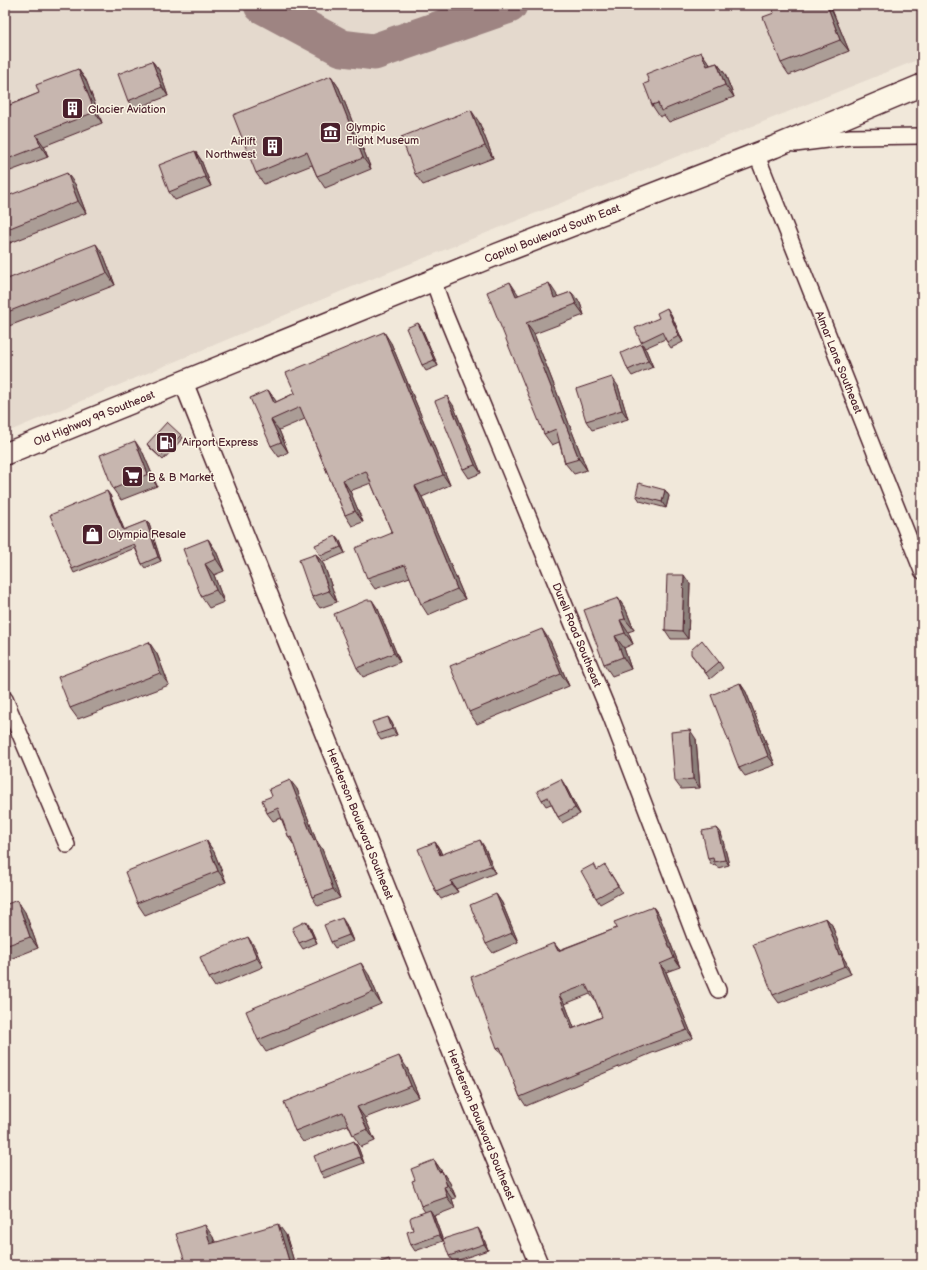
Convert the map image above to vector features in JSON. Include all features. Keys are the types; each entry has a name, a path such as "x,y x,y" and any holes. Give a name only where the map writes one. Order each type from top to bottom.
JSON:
{"main road":[{"name":"Capitol Boulevard South East","path":"183,382 433,280 765,150 922,85"},
{"name":"Old Highway 99 Southeast","path":"5,454 183,382"}],"street":[{"path":"765,150 851,137 922,136"},
{"name":"Almar Lane Southeast","path":"765,150 922,570"},
{"name":"Durell Road Southeast","path":"433,280 445,314 611,717 695,937 718,990"},
{"name":"Henderson Boulevard Southeast","path":"183,382 471,1100 539,1265"},
{"path":"5,699 67,845"}],"shaded area":[{"path":"5,5 922,5 922,58 342,291 5,433"}],"building":[{"path":"771,5 827,5 840,40 781,63 763,17 774,13"},
{"path":"701,52 707,66 717,63 725,85 661,111 658,103 652,105 644,84 649,82 646,74"},
{"path":"152,61 162,87 128,101 118,74"},
{"path":"78,69 95,112 36,135 41,146 5,160 5,107 39,93 36,85"},
{"path":"331,76 363,158 317,176 307,152 256,173 233,115"},
{"path":"471,110 485,146 415,174 401,137"},
{"path":"195,151 205,177 169,192 159,165"},
{"path":"67,173 78,201 5,230 5,197"},
{"path":"96,244 107,273 5,313 5,280"},
{"path":"510,282 516,296 549,283 554,298 571,292 576,304 526,323 579,459 565,463 556,429 544,434 487,292"},
{"path":"667,308 679,336 667,342 662,332 641,342 635,328 659,318 657,313"},
{"path":"418,323 434,360 422,365 406,328"},
{"path":"384,332 443,475 415,486 457,589 421,604 405,565 367,578 355,548 392,533 366,471 343,480 355,511 345,515 300,407 271,420 281,442 271,446 250,398 268,390 274,403 295,393 286,373"},
{"path":"641,344 648,361 628,370 621,353"},
{"path":"612,377 622,410 586,421 576,389"},
{"path":"447,396 475,465 463,469 435,401"},
{"name":"Airport Express","path":"167,422 181,435 160,457 147,444"},
{"path":"135,441 148,474 113,489 100,455"},
{"path":"639,483 665,490 662,502 636,495"},
{"name":"Olympia Resale","path":"107,491 123,530 146,521 158,557 142,564 134,544 72,569 50,515"},
{"path":"336,536 341,547 320,556 315,545"},
{"path":"208,539 216,559 205,564 216,590 201,596 183,549"},
{"path":"316,554 329,591 312,597 299,560"},
{"path":"667,575 684,575 682,631 665,630"},
{"path":"618,598 625,619 620,620 625,633 615,636 623,657 604,664 584,610"},
{"path":"367,600 372,600 394,653 357,668 334,614"},
{"path":"542,629 561,674 469,712 450,666"},
{"path":"702,640 719,662 706,673 691,654 691,650"},
{"path":"149,642 160,673 70,708 58,677"},
{"path":"740,683 768,756 739,768 711,695"},
{"path":"388,717 392,729 377,734 372,722"},
{"path":"690,730 693,779 675,781 671,732"},
{"path":"561,779 575,808 558,817 548,797 542,800 537,791"},
{"path":"290,780 314,841 316,840 333,889 312,897 291,837 289,838 278,808 267,813 262,800 272,796 269,789"},
{"path":"717,828 725,860 714,862 713,858 708,859 702,831"},
{"path":"206,840 218,871 137,903 125,872"},
{"path":"480,840 490,866 451,881 452,885 436,892 418,849 435,842 440,855"},
{"path":"594,864 597,870 605,865 618,886 596,898 581,871"},
{"path":"496,894 512,933 486,944 470,905"},
{"path":"17,900 30,937 5,946 5,905"},
{"path":"653,907 674,958 660,964 687,1030 646,1045 520,1097 500,1047 497,1048 471,977 554,943 558,951 617,928 614,922","holes":["586,985 590,993 592,992 602,1017 572,1029 559,995"]},
{"path":"342,918 349,935 331,942 324,925"},
{"path":"826,918 839,955 841,954 845,966 773,995 753,944"},
{"path":"306,921 313,937 299,943 292,928"},
{"path":"248,937 257,958 209,978 200,957"},
{"path":"361,963 373,992 258,1040 246,1011"},
{"path":"399,1056 411,1086 357,1107 367,1129 353,1135 343,1112 295,1131 284,1102"},
{"path":"354,1141 360,1157 320,1172 314,1156"},
{"path":"434,1160 439,1172 442,1171 447,1186 444,1187 447,1197 421,1206 412,1181 415,1180 411,1169"},
{"path":"430,1210 439,1235 411,1245 407,1232 413,1230 410,1219 411,1217"},
{"path":"278,1224 289,1261 275,1265 186,1265 176,1234 205,1225 210,1244"},
{"path":"478,1228 484,1244 449,1256 443,1239"},
{"path":"389,1259 391,1265 372,1265"}],"taxiway":[{"path":"262,5 342,48 374,52 509,5"}],"place":[{"name":"Glacier Aviation","path":"73,109"},
{"name":"Olympic Flight Museum","path":"330,133"},
{"name":"Airlift Northwest","path":"272,147"},
{"name":"Airport Express","path":"166,442"},
{"name":"B & B Market","path":"132,477"},
{"name":"Olympia Resale","path":"92,534"}]}
